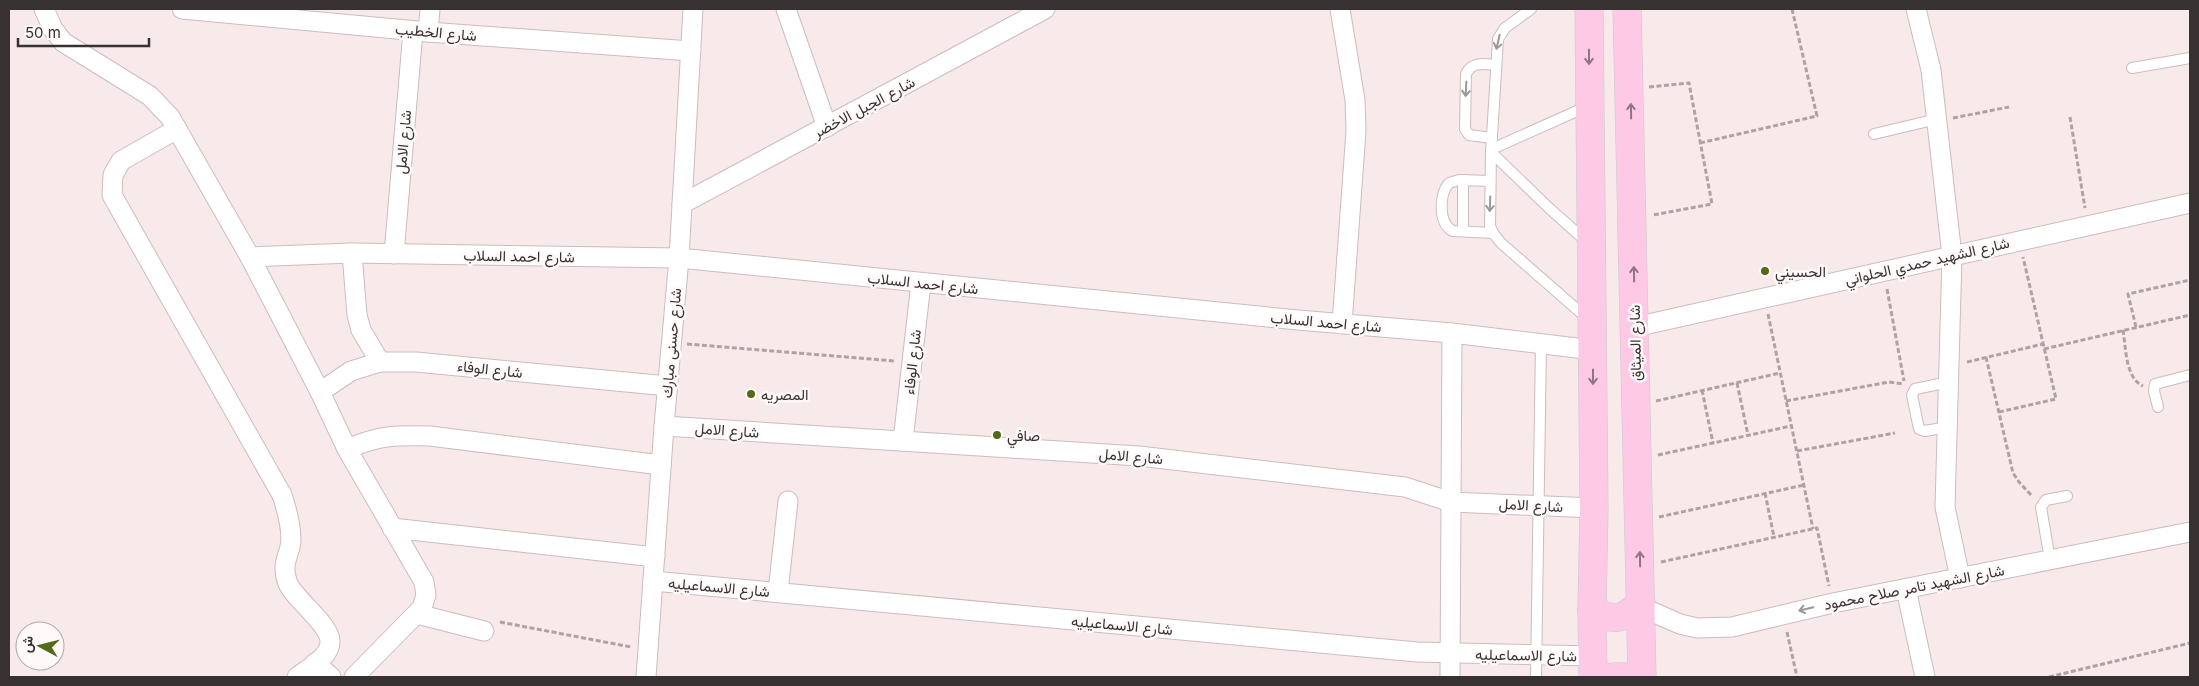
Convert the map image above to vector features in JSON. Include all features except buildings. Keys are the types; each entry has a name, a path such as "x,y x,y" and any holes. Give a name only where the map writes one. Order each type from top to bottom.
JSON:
{"main road":[{"path":"1589,9 1593,323 1593,666"},
{"name":"شارع الميثاق","path":"1627,9 1642,677"},
{"path":"1592,610 1604,617 1618,618 1632,612 1641,605"},
{"path":"1613,677 1628,677"}],"street":[{"path":"44,9 53,29 63,42 150,96 170,117 250,257 320,392 347,449 424,582 426,595 422,608 354,677"},
{"name":"شارع الخطيب","path":"182,9 420,31 691,51"},
{"name":"شارع الامل","path":"394,254 420,31 430,9"},
{"name":"شارع حسنى مبارك","path":"646,677 664,426 679,258 693,9"},
{"path":"786,9 827,127"},
{"name":"شارع الجبل الاخضر","path":"682,204 1045,9"},
{"path":"1340,9 1350,64 1356,116 1342,324"},
{"path":"1920,10 1931,70 1952,256 1946,506 1960,578"},
{"path":"177,130 122,161 113,174 112,195 282,495 290,520 291,542 284,562 287,582 326,631 331,641 328,652 298,677"},
{"name":"شارع الشهيد حمدي الحلواني","path":"1635,327 2190,203"},
{"path":"352,253 356,315 380,362"},
{"name":"شارع احمد السلاب","path":"250,257 352,253 679,258 1342,324 1452,333 1593,350"},
{"name":"شارع الوفاء","path":"903,441 921,283"},
{"path":"1450,677 1452,333"},
{"name":"شارع الوفاء","path":"320,392 352,371 380,362 416,362 668,386"},
{"name":"شارع الامل","path":"664,426 1139,456 1405,487 1451,502 1594,508"},
{"path":"347,449 372,439 387,436 421,436 661,465"},
{"path":"778,592 788,501"},
{"path":"392,528 655,557"},
{"name":"شارع الشهيد تامر صلاح محمود","path":"1641,605 1680,624 1697,628 1732,626 1833,603 2190,532"},
{"name":"شارع الاسماعيليه","path":"653,581 1450,654 1536,655 1593,666"},
{"path":"1906,589 1925,677"},
{"path":"417,614 484,631"},
{"path":"315,663 331,677"}],"lane":[{"path":"1531,9 1501,33 1496,46 1489,218 1492,233 1593,323"},
{"path":"2132,68 2190,58"},
{"path":"1492,138 1469,135 1465,129 1466,74 1470,67 1476,64 1496,65"},
{"path":"1492,150 1589,106"},
{"path":"1874,134 1937,120"},
{"path":"1492,150 1549,208 1591,245"},
{"path":"1490,181 1463,180 1449,183 1443,197 1443,222 1453,231 1492,233"},
{"path":"1463,180 1463,231"},
{"path":"1536,677 1541,343"},
{"path":"1948,427 1926,431 1919,429 1910,386 1949,374"},
{"path":"2158,406 2154,387 2158,383 2190,375"},
{"path":"2050,560 2042,512 2043,503 2046,500 2067,496"}],"path":[{"path":"1700,143 1818,116 1792,9"},
{"path":"1630,88 1689,83 1712,204 1633,219"},
{"path":"1937,120 2009,107"},
{"path":"2070,117 2088,226"},
{"path":"1999,412 2056,399 2019,241"},
{"path":"1786,401 1889,382 1910,386 1883,271"},
{"path":"2136,327 2128,294 2190,280"},
{"path":"1764,298 1813,529"},
{"path":"2044,349 2190,315"},
{"path":"2123,330 2130,373 2139,384 2154,387"},
{"path":"671,343 912,363"},
{"path":"1949,374 1986,357 2043,344"},
{"path":"1986,357 2014,473 2026,491 2043,503"},
{"path":"1637,406 1780,374"},
{"path":"1737,383 1748,435"},
{"path":"1702,390 1713,443"},
{"path":"1638,460 1792,426"},
{"path":"1797,451 1895,433"},
{"path":"1639,522 1804,485"},
{"path":"1765,493 1774,537"},
{"path":"1640,567 1817,528 1833,603"},
{"path":"1783,615 1797,677"},
{"path":"484,631 490,620 648,650"},
{"path":"2049,677 2062,676 2190,644"}],"place":[{"name":"الحسيني","path":"1765,271"},
{"name":"المصريه","path":"751,394"},
{"name":"صافي","path":"997,435"}]}
